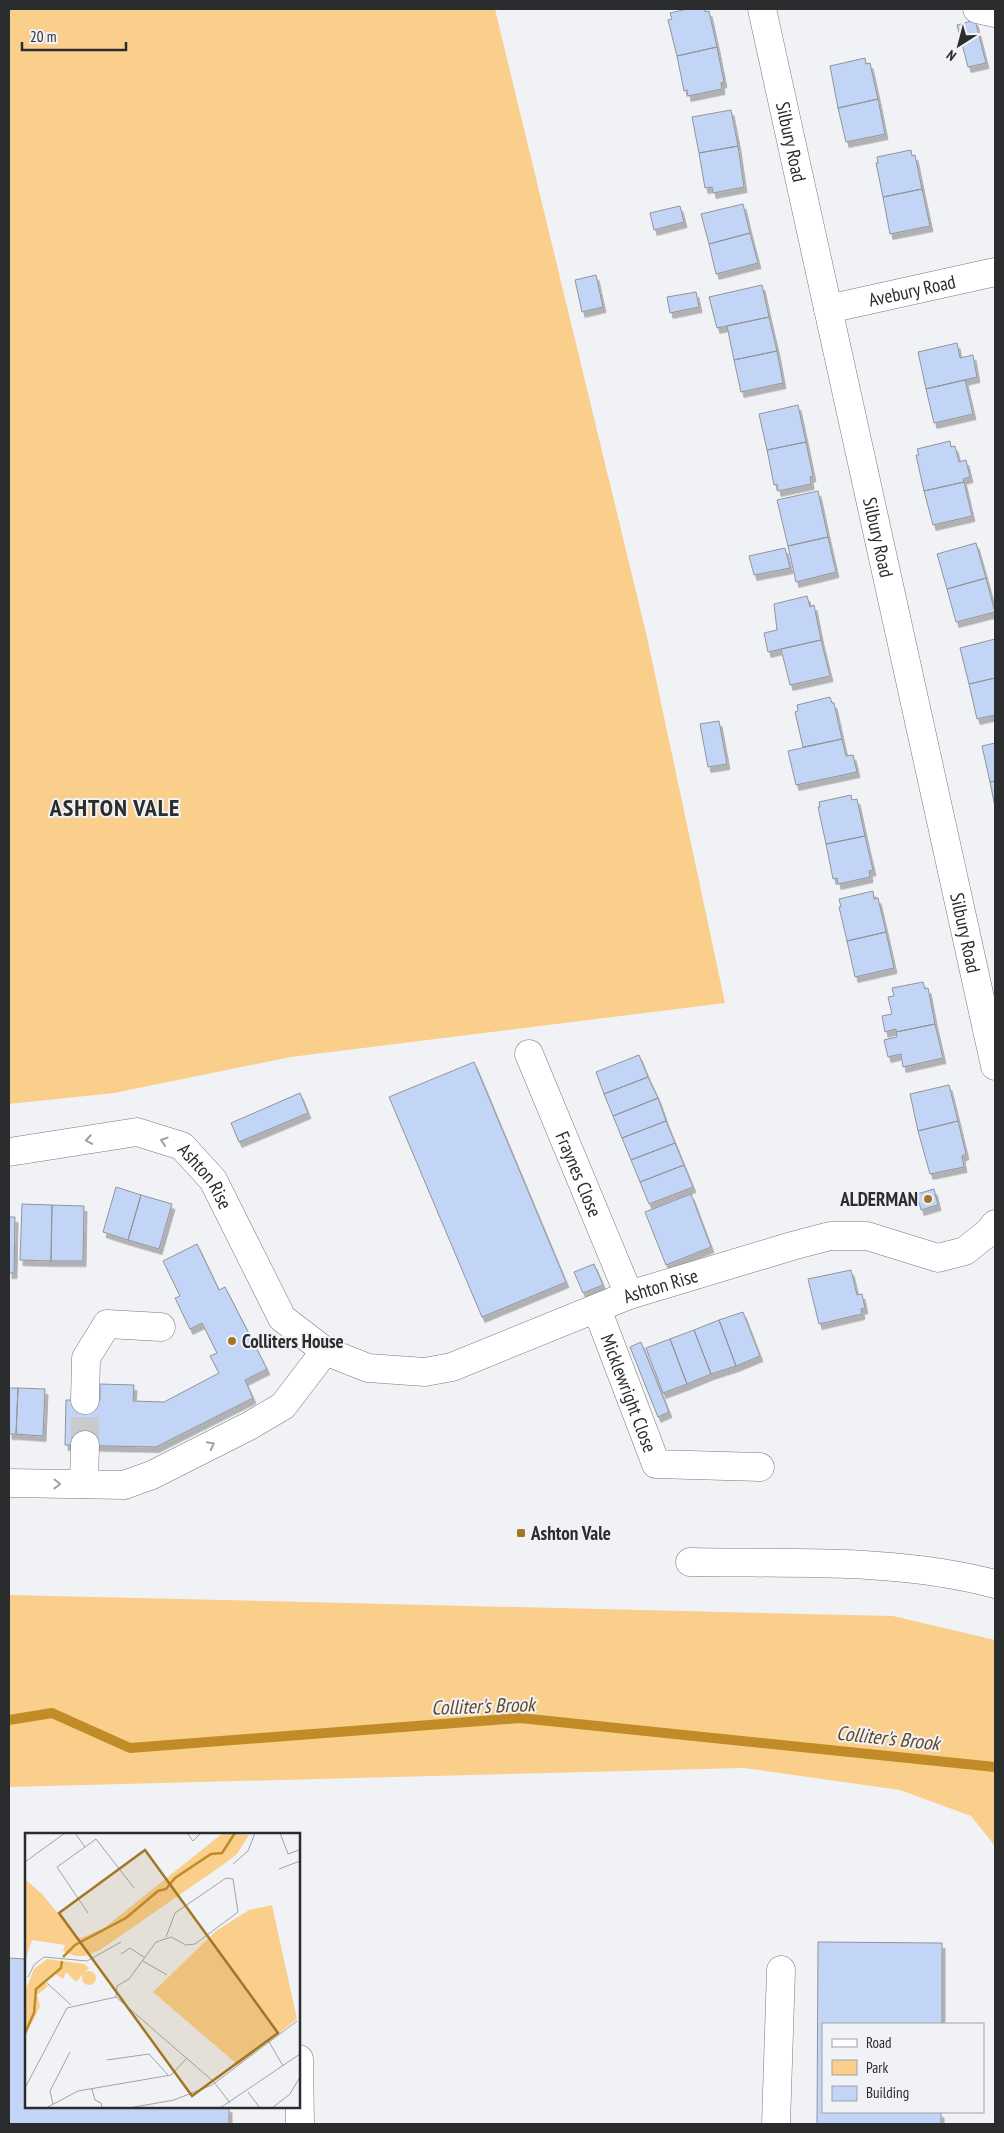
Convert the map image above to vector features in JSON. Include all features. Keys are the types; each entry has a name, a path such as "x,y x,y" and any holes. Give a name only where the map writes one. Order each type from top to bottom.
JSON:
{"street":[{"name":"Silbury Road","path":"762,9 995,1066"},
{"path":"977,9 995,13"},
{"name":"Avebury Road","path":"828,309 995,272"},
{"name":"Fraynes Close","path":"529,1054 629,1295"},
{"name":"Ashton Rise","path":"9,1152 137,1132 182,1146 213,1180 282,1318 324,1351 368,1368 425,1372 452,1367 629,1295 830,1236 867,1236 938,1258 965,1251 990,1231 995,1224"},
{"name":"Micklewright Close","path":"597,1309 656,1464 760,1467"},
{"path":"85,1400 86,1358 107,1324 161,1327"},
{"path":"9,1482 124,1485 152,1475 249,1426 283,1406 324,1351"},
{"path":"84,1484 85,1445"},
{"path":"690,1562 899,1566 974,1578 995,1584"},
{"path":"776,2124 781,1970"},
{"path":"300,2108 300,2124"}],"green space":[{"path":"9,9 495,9 647,637 725,1003 291,1057 114,1093 9,1104"},
{"path":"9,1595 893,1616 995,1640 995,1846 971,1816 900,1790 744,1768 9,1787"}],"building":[{"path":"687,9 705,9 705,12 709,11 717,47 677,56 668,20 672,19 670,13"},
{"path":"975,20 986,63 968,67 957,25"},
{"path":"717,47 724,82 721,83 722,89 688,96 687,90 684,91 677,56"},
{"path":"865,58 866,64 870,63 878,99 838,108 830,66"},
{"path":"878,99 885,134 846,142 838,108"},
{"path":"731,110 738,146 699,153 692,117"},
{"path":"738,146 744,187 713,193 712,187 705,188 699,153"},
{"path":"911,150 912,156 915,155 922,189 883,197 876,163 878,163 877,157"},
{"path":"922,189 930,226 890,234 883,197"},
{"path":"743,204 750,233 709,244 701,214"},
{"path":"680,206 684,222 654,230 650,213"},
{"path":"750,233 758,263 716,274 709,244"},
{"path":"596,275 603,307 582,312 575,280"},
{"path":"762,285 769,317 717,328 709,297"},
{"path":"696,292 699,307 670,313 667,297"},
{"path":"769,317 777,351 734,360 727,326"},
{"path":"957,343 960,358 973,355 977,377 926,389 918,352"},
{"path":"777,351 783,383 741,392 734,360"},
{"path":"965,380 973,414 934,423 926,389"},
{"path":"798,405 806,442 767,450 759,414"},
{"path":"950,441 951,447 955,446 959,462 966,460 970,477 963,479 964,482 924,491 916,455 919,455 917,449"},
{"path":"806,442 813,476 810,477 811,484 778,491 777,484 774,485 767,450"},
{"path":"964,482 972,516 933,525 924,491"},
{"path":"818,491 828,537 788,546 777,500"},
{"path":"828,537 836,572 796,582 788,546"},
{"path":"976,543 986,578 947,589 937,554"},
{"path":"785,548 790,568 754,575 749,556"},
{"path":"986,578 995,612 956,622 947,589"},
{"path":"807,596 810,607 814,605 821,640 768,652 764,633 777,630 774,604"},
{"path":"995,639 995,678 969,684 960,648"},
{"path":"821,640 830,676 790,685 781,649"},
{"path":"995,678 995,715 977,719 969,684"},
{"path":"830,697 832,703 834,703 842,739 803,747 795,712 798,711 797,705"},
{"path":"719,721 727,764 708,767 700,724"},
{"path":"842,739 846,756 853,755 857,772 796,785 788,751"},
{"path":"995,743 995,781 990,782 982,746"},
{"path":"995,781 995,807 990,782"},
{"path":"851,795 852,800 857,799 865,836 826,844 818,807 820,807 819,802"},
{"path":"865,836 873,870 869,871 870,877 838,884 837,878 833,879 826,844"},
{"path":"873,891 874,899 878,898 886,932 847,941 839,899"},
{"path":"886,932 894,968 855,977 847,941"},
{"path":"923,982 925,989 928,988 935,1024 896,1032 896,1029 885,1032 882,1016 892,1014 888,997 894,996 892,988"},
{"path":"935,1024 943,1058 903,1067 901,1054 888,1057 884,1040 897,1037 896,1032"},
{"path":"639,1055 648,1077 604,1094 596,1072"},
{"path":"474,1062 566,1282 482,1317 389,1097"},
{"path":"648,1077 658,1098 613,1116 604,1094"},
{"path":"949,1085 958,1121 918,1131 910,1094"},
{"path":"300,1093 308,1113 239,1142 231,1123"},
{"path":"658,1098 666,1121 622,1138 613,1116"},
{"path":"666,1121 675,1143 631,1160 622,1138"},
{"path":"958,1121 966,1154 962,1156 964,1167 930,1174 918,1131"},
{"path":"675,1143 684,1165 640,1182 631,1160"},
{"path":"684,1165 693,1187 649,1204 640,1182"},
{"path":"116,1187 141,1195 128,1240 103,1232"},
{"name":"ALDERMAN","path":"934,1189 938,1205 921,1210 917,1194"},
{"path":"691,1194 711,1247 666,1265 645,1212"},
{"path":"141,1195 172,1204 159,1249 128,1240"},
{"path":"22,1204 52,1205 51,1261 20,1260"},
{"path":"52,1205 84,1206 83,1261 51,1261"},
{"path":"9,1217 15,1217 14,1273 9,1273"},
{"name":"Colliters House","path":"197,1244 219,1290 225,1287 267,1369 245,1380 253,1398 156,1447 65,1445 66,1400 100,1400 100,1384 134,1385 133,1401 164,1402 219,1373 210,1356 217,1353 202,1323 190,1329 175,1298 180,1296 163,1261"},
{"path":"594,1264 603,1285 583,1293 574,1272"},
{"path":"851,1270 857,1295 862,1294 865,1308 861,1309 862,1314 819,1324 808,1279"},
{"path":"743,1312 760,1356 736,1366 719,1320"},
{"path":"719,1320 736,1366 711,1374 694,1330"},
{"path":"694,1330 711,1374 687,1384 670,1339"},
{"path":"670,1339 687,1384 663,1393 646,1348"},
{"path":"641,1342 669,1412 658,1417 630,1347"},
{"path":"9,1388 18,1388 16,1434 9,1434"},
{"path":"18,1388 45,1389 43,1436 16,1434"},
{"path":"818,1942 942,1943 942,2023 822,2023 822,2113 941,2113 941,2124 817,2124"},
{"path":"9,1958 25,1959 25,2108 229,2108 229,2124 9,2124"}],"waterway":[{"name":"Colliter's Brook","path":"9,1720 52,1713 130,1748 520,1718 995,1767"}],"tunnel":[{"path":"85,1400 85,1445"}],"place":[{"name":"ALDERMAN","path":"928,1199"},
{"name":"Colliters House","path":"232,1341"},
{"name":"Ashton Vale","path":"521,1533"}],"district":[{"name":"ASHTON VALE","path":"115,808"}]}
